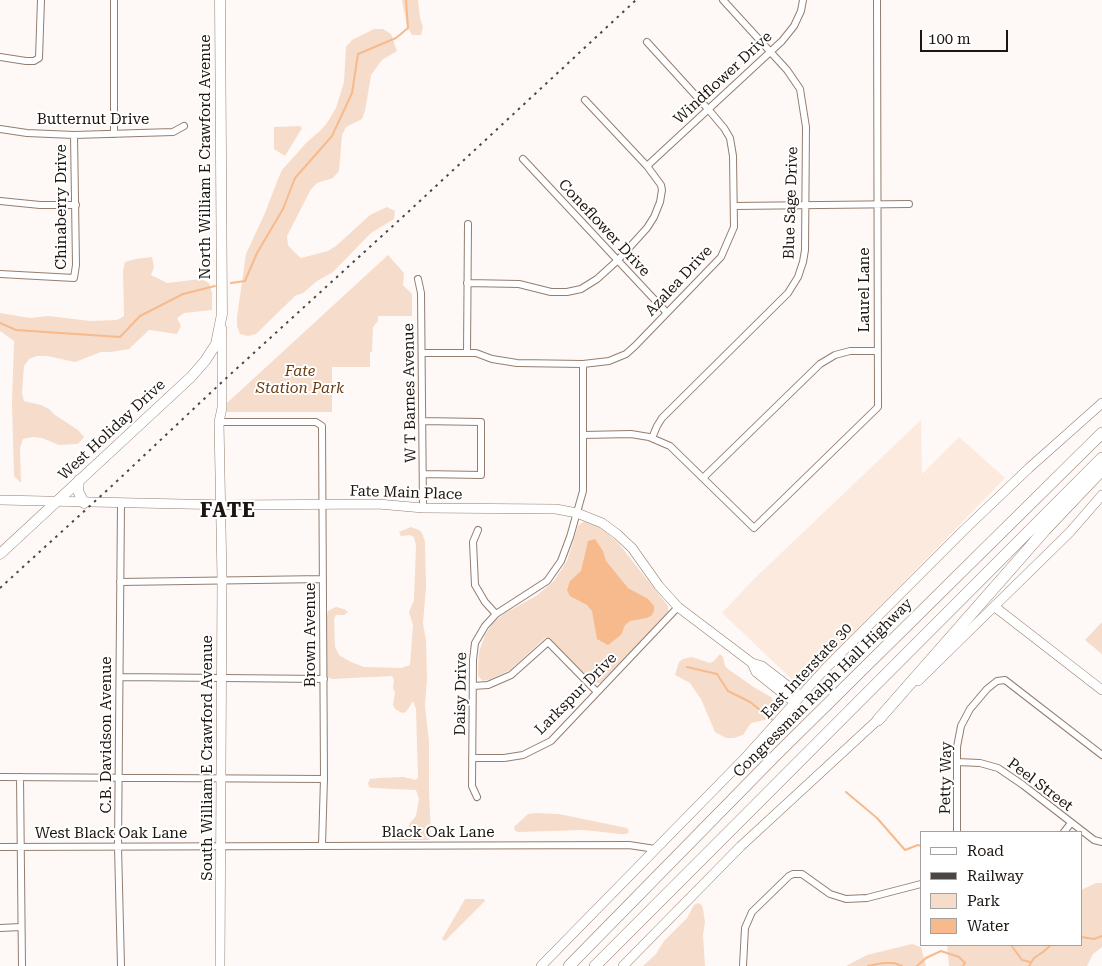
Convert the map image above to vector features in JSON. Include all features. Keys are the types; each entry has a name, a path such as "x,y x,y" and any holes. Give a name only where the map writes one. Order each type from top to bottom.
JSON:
{"highway":[{"name":"Congressman Ralph Hall Highway","path":"569,966 794,737 1102,433"},
{"path":"595,966 1102,458"},
{"path":"878,720 1058,515 1102,470"}],"main road":[{"name":"North William E Crawford Avenue","path":"220,0 222,314"},
{"name":"South William E Crawford Avenue","path":"220,966 222,580 219,422 222,408 222,314"},
{"name":"West Holiday Drive","path":"0,554 198,369 216,344 222,314"},
{"name":"East Interstate 30","path":"541,966 744,759 825,669 935,558 1029,468 1102,403"},
{"path":"79,480 78,491 84,503"},
{"path":"623,966 741,846 878,720 994,607 1070,532 1102,496"},
{"name":"Fate Main Place","path":"0,500 121,504 378,504 423,508 556,509 577,513 602,523 617,534 632,548 678,607 752,663 762,666 798,699"},
{"path":"994,607 1102,690"}],"street":[{"path":"0,57 26,61 34,61 39,58 41,0"},
{"path":"114,0 114,134"},
{"name":"Blue Sage Drive","path":"652,438 662,418 788,292 798,277 805,250 806,127 800,90 787,70 771,51 724,0"},
{"name":"Windflower Drive","path":"647,166 782,41 794,26 801,11 803,0"},
{"name":"Laurel Lane","path":"703,478 754,528 878,407 877,0"},
{"name":"Azalea Drive","path":"422,352 476,353 517,363 583,364 609,361 626,354 721,257 734,227 734,156 730,138 708,109 647,42"},
{"path":"467,283 510,283 551,292 567,292 581,288 589,284 618,260 647,228 660,202 661,185 647,166 586,100"},
{"name":"Butternut Drive","path":"0,129 27,133 74,135 173,132 184,126"},
{"name":"Chinaberry Drive","path":"0,274 74,278 76,265 76,205 74,135"},
{"name":"Coneflower Drive","path":"523,159 667,313"},
{"path":"0,201 76,205"},
{"path":"734,206 909,204"},
{"path":"467,353 468,224"},
{"name":"W T Barnes Avenue","path":"418,279 421,292 423,508"},
{"path":"583,435 631,434 652,438 670,446 703,478 820,364 835,355 850,351 878,351"},
{"name":"Daisy Drive","path":"477,797 472,786 475,643 485,626 496,614 547,581 561,562 583,492 583,364"},
{"path":"422,421 481,422 481,475 423,474"},
{"name":"Brown Avenue","path":"219,422 316,422 322,426 324,679 322,845"},
{"name":"C.B. Davidson Avenue","path":"121,504 118,847 121,966"},
{"path":"478,530 473,542 475,585 485,602 496,614"},
{"path":"120,582 323,579"},
{"name":"Larkspur Drive","path":"472,758 504,758 523,755 551,741 678,607"},
{"path":"473,686 488,685 511,674 548,642 597,692"},
{"path":"120,677 324,679"},
{"name":"Petty Way","path":"957,831 959,734 964,719 987,689 1000,680 1005,680 1102,755"},
{"name":"Peel Street","path":"958,762 980,763 998,768 1082,831"},
{"path":"0,777 324,779"},
{"path":"20,777 20,928 22,966"},
{"path":"1065,831 1071,823"},
{"name":"Peel Street","path":"1082,831 1094,840 1102,842"},
{"name":"Black Oak Lane","path":"222,845 406,847 629,845 655,849"},
{"name":"West Black Oak Lane","path":"0,847 222,845"},
{"path":"743,966 745,928 752,912 793,874 802,874 830,894 846,899 867,898 920,884"},
{"path":"0,928 20,928"}],"shaded area":[{"path":"921,420 922,474 959,437 1005,478 801,688 722,613 754,579"}],"green space":[{"path":"402,0 418,0 423,27 421,35 412,35 407,26"},
{"path":"374,29 383,29 391,34 397,51 382,60 371,75 362,119 346,127 342,135 339,171 333,178 317,183 311,189 287,236 288,245 301,258 328,251 370,215 387,207 395,211 394,219 371,233 333,272 317,281 303,293 295,296 256,334 248,336 240,334 237,326 237,317 246,254 278,179 282,170 307,142 321,130 336,108 344,82 346,47 352,40"},
{"path":"300,126 302,128 285,156 274,149 274,127"},
{"name":"Fate Station Park","path":"388,255 404,273 403,285 412,294 412,316 378,316 378,321 373,327 370,367 332,367 332,412 227,412 227,403"},
{"path":"152,257 154,267 151,275 167,283 201,279 209,283 212,293 212,310 184,313 177,318 181,326 177,334 149,330 129,349 101,352 75,362 47,356 37,356 29,359 24,366 22,393 24,401 49,409 78,430 84,437 78,444 59,445 42,438 23,439 20,448 21,483 14,476 12,403 14,341 0,331 0,313 30,318 48,316 90,321 117,320 124,316 123,271 125,262"},
{"path":"584,521 603,529 619,544 668,606 668,612 600,683 594,683 547,638 510,670 483,681 478,676 478,667 479,652 485,635 493,623 505,613 536,596 554,581 567,561 578,526"},
{"path":"411,527 422,533 425,542 426,587 423,623 426,641 427,678 425,706 429,742 431,836 429,840 399,840 396,838 407,831 410,823 416,816 419,799 416,790 373,788 369,787 368,783 370,779 403,777 416,780 418,777 416,709 413,701 406,712 402,713 395,709 393,705 394,680 392,676 332,679 327,677 326,669 327,615 328,611 336,607 348,612 344,615 336,615 334,619 335,647 339,655 364,667 401,668 410,665 413,625 409,612 414,600 416,546 414,537 410,535 401,536 399,532"},
{"path":"1102,622 1102,654 1085,640"},
{"path":"720,654 728,669 771,697 773,701 769,719 751,723 743,735 734,738 726,738 715,732 701,699 690,683 675,675 679,662 683,659 692,657 710,663"},
{"path":"528,814 559,814 627,828 629,832 621,834 583,830 515,831 514,827"},
{"path":"1096,883 1102,883 1102,947 1093,954 1087,966 949,966 947,946 1082,946 1082,890"},
{"path":"465,899 484,899 485,901 445,941 442,939"},
{"path":"698,903 702,905 705,922 703,935 705,966 643,966 656,954 664,941 687,918 694,905"},
{"path":"912,944 921,947 926,966 846,966 867,955"}],"water":[{"path":"595,539 603,551 606,561 628,588 648,599 654,606 652,615 647,618 630,621 625,625 621,635 608,645 597,639 592,611 587,605 570,596 567,590 570,581 581,571 588,541"}],"waterway":[{"path":"231,283 245,281 257,253 283,209 295,178 332,136 352,93 358,54 396,38 408,28 406,0"},
{"path":"0,323 16,330 120,337 140,316 183,294 215,286"},
{"path":"687,667 717,674 728,691 750,702 774,721"},
{"path":"846,792 877,818 905,850 920,846"},
{"path":"1082,937 1094,939 1102,936"},
{"path":"1012,946 1022,960 1030,962"},
{"path":"1029,966 1034,958 1050,946"},
{"path":"917,966 926,958 941,951 959,957 965,963 963,966"},
{"path":"868,966 883,963 894,963 902,966"}],"railway":[{"path":"0,588 636,0"}],"district":[{"name":"FATE","path":"228,511"}]}
